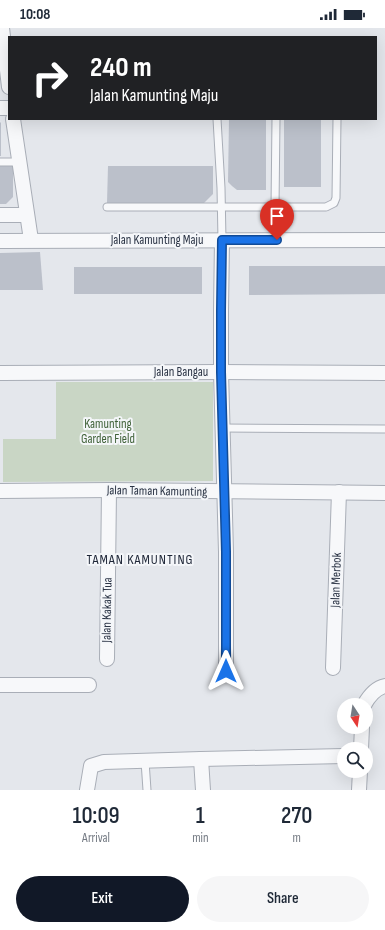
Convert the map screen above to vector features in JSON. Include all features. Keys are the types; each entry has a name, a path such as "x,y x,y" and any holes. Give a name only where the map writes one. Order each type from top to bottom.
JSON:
{"street":[{"path":"2,28 3,53 8,81"},
{"path":"13,120 31,240"},
{"path":"0,215 27,215"},
{"path":"222,240 221,372 226,552 226,671"},
{"name":"Jalan Kamunting Maju","path":"0,241 385,240"},
{"name":"Jalan Bangau","path":"0,374 221,372 385,373"},
{"name":"Jalan Taman Kamunting","path":"0,491 109,490 385,493"},
{"name":"Jalan Kakak Tua","path":"107,658 109,490"},
{"name":"Jalan Merbok","path":"333,668 339,492"},
{"path":"0,686 89,685"},
{"path":"368,698 381,687 385,686"},
{"path":"87,790 91,766 104,762 337,756"},
{"path":"201,759 203,790"},
{"path":"359,790 360,778"}],"lane":[{"path":"217,120 222,240"},
{"path":"275,207 276,120"},
{"path":"107,208 326,207 334,203 336,198 337,120"},
{"path":"0,162 19,162"},
{"path":"222,428 385,429"},
{"path":"145,761 147,790"}],"green space":[{"name":"Kamunting Garden Field","path":"56,382 213,382 213,481 3,482 3,439 56,439"}],"building":[{"path":"229,120 266,120 266,190 237,190 228,182"},
{"path":"284,120 321,120 321,187 284,187"},
{"path":"0,122 1,123 1,156 0,156"},
{"path":"0,166 13,166 13,197 6,204 0,204"},
{"path":"108,166 213,166 213,194 204,203 107,203"},
{"path":"40,252 43,290 0,290 0,253"},
{"path":"249,266 385,266 385,294 249,295"},
{"path":"74,267 202,267 202,294 74,294"}],"district":[{"name":"TAMAN KAMUNTING","path":"140,559"}],"route":[{"path":"226,671 226,552 221,372 222,240 277,240"}]}
